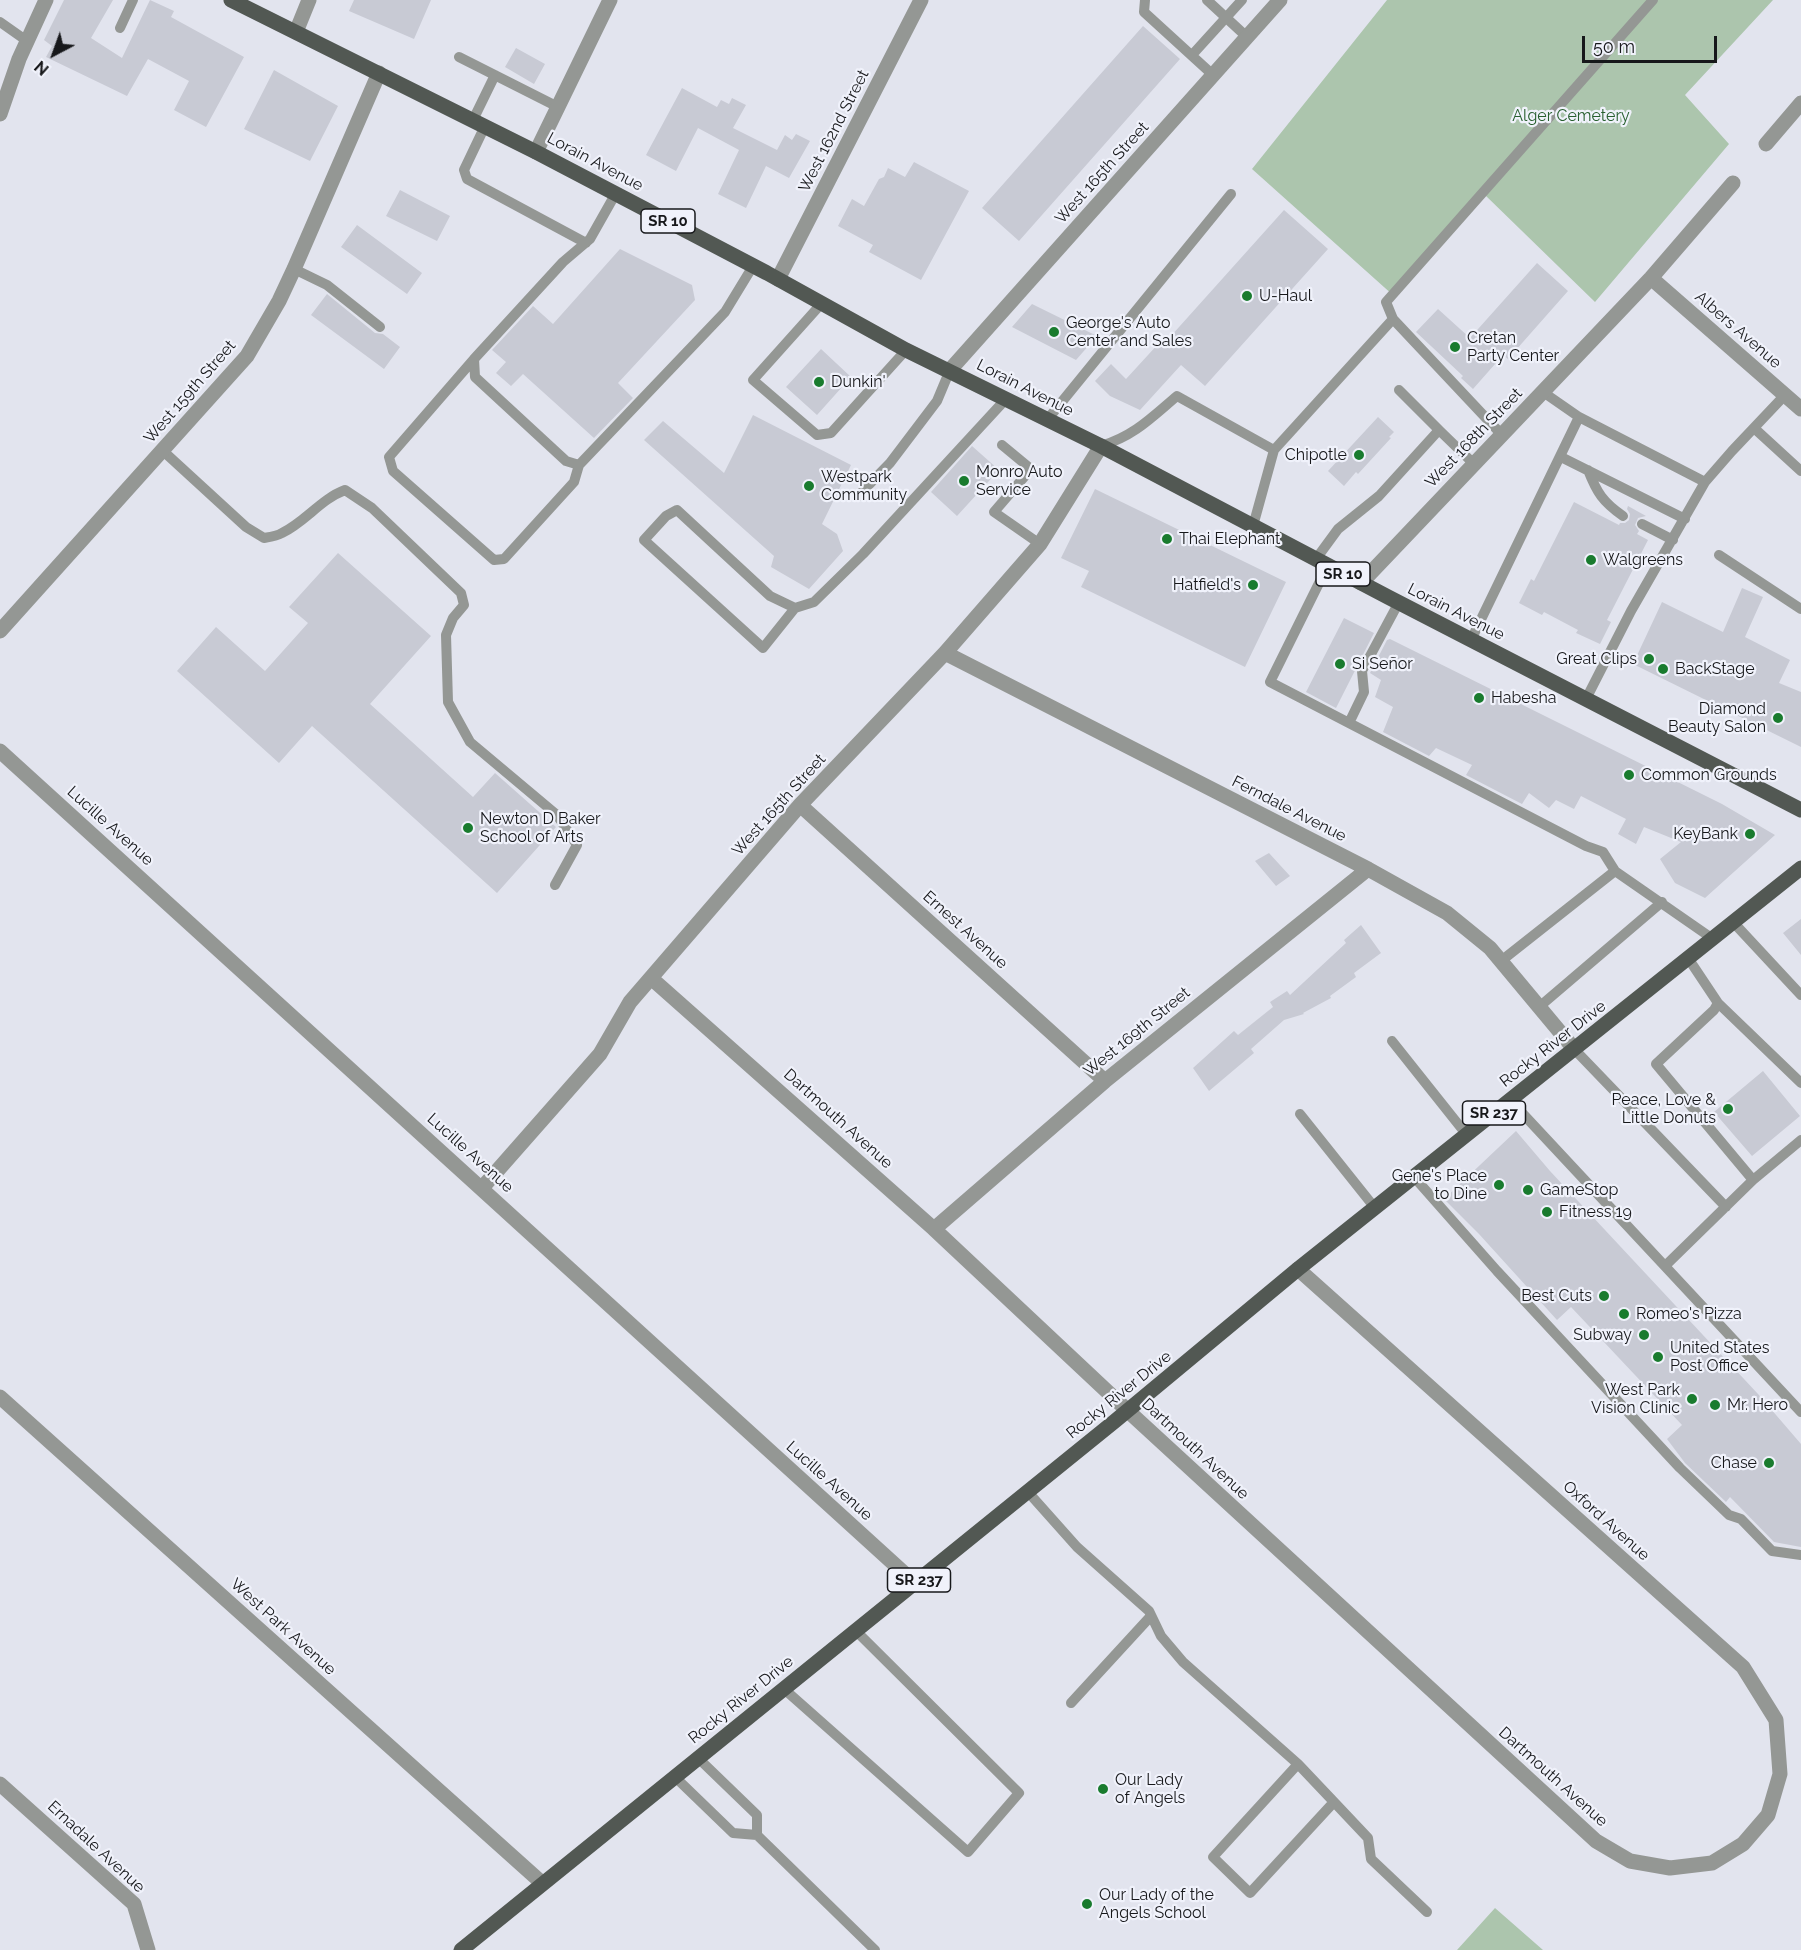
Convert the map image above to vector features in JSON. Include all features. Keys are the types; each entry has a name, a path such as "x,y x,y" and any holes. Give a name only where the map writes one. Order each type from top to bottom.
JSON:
{"main road":[{"name":"Lorain Avenue","path":"231,0 616,193 906,350 1101,446 1471,640 1800,808"},
{"name":"Rocky River Drive","path":"461,1950 1128,1411 1298,1269 1466,1134 1575,1050 1733,922 1799,875"}],"street":[{"path":"0,114 27,41 46,0"},
{"path":"296,32 309,0"},
{"path":"536,152 610,0"},
{"name":"West 162nd Street","path":"778,279 921,0"},
{"name":"West 165th Street","path":"950,370 1280,0"},
{"name":"West 159th Street","path":"0,631 247,356 279,301 294,269 379,73"},
{"path":"1766,144 1801,104"},
{"name":"West 168th Street","path":"1361,583 1651,278 1734,183"},
{"name":"Albers Avenue","path":"1651,278 1801,409"},
{"name":"West 165th Street","path":"483,1188 600,1054 630,1002 800,805 945,653 1040,544 1101,446"},
{"name":"Ferndale Avenue","path":"945,653 1368,869 1447,913 1490,948 1575,1050"},
{"name":"Lucille Avenue","path":"0,751 915,1583"},
{"name":"Ernest Avenue","path":"800,805 1105,1081"},
{"name":"West 169th Street","path":"934,1229 1105,1081 1368,869"},
{"name":"Dartmouth Avenue","path":"651,978 934,1229 1128,1411 1596,1841 1630,1861 1670,1868 1712,1863 1743,1844"},
{"name":"Oxford Avenue","path":"1298,1269 1743,1667 1776,1720 1780,1774 1768,1815 1743,1844"},
{"name":"West Park Avenue","path":"0,1397 542,1883"},
{"name":"Ernadale Avenue","path":"0,1784 134,1904 148,1950"}],"lane":[{"path":"120,28 133,0"},
{"path":"1145,0 1144,12 1213,75"},
{"path":"1207,0 1247,37"},
{"path":"1192,55 1242,0"},
{"path":"1502,435 1393,319 1386,302 1653,0"},
{"path":"0,22 27,41"},
{"path":"459,57 558,107"},
{"path":"495,75 464,170 467,179 586,243"},
{"path":"616,193 590,239 563,262 388,457 393,471 494,560 504,559 574,482 579,465 725,312 753,266"},
{"path":"1047,420 1231,194"},
{"path":"294,269 327,285 380,327"},
{"path":"822,303 753,380 817,435 831,433 906,350"},
{"path":"1253,526 1274,450 1393,319"},
{"path":"474,359 474,377 566,461 579,465"},
{"path":"857,497 890,463 937,401 950,370"},
{"path":"1399,390 1474,464"},
{"path":"1543,392 1580,417 1705,482"},
{"path":"1586,699 1631,611 1705,482 1785,395"},
{"path":"1101,446 1133,433 1176,396 1274,450"},
{"path":"795,608 770,596 677,510 666,516 644,540 763,648 795,608 814,602 863,554 1005,400"},
{"path":"1471,640 1580,417"},
{"path":"1754,428 1801,471"},
{"path":"1439,430 1379,496 1338,529 1270,682 1586,846 1603,852 1614,871 1713,939"},
{"path":"1002,445 1031,469 994,512 1040,544"},
{"path":"162,450 246,526 264,538 282,533 332,495 345,490 372,508 461,593 464,604 453,618 446,635 448,702 471,742 557,815 577,845 555,885"},
{"path":"1561,457 1685,519"},
{"path":"1588,470 1603,501 1623,516"},
{"path":"1642,524 1672,540"},
{"path":"1719,555 1801,609"},
{"path":"1349,723 1364,692 1362,670 1398,602"},
{"path":"1501,961 1614,871"},
{"path":"1539,1007 1662,902"},
{"path":"1733,922 1801,995"},
{"path":"1688,958 1718,1003 1801,1083"},
{"path":"1718,1003 1714,1010 1656,1064 1754,1180"},
{"path":"1392,1041 1466,1134"},
{"path":"1575,1050 1726,1207"},
{"path":"1510,1100 1801,1412"},
{"path":"1300,1114 1376,1208"},
{"path":"1665,1266 1754,1180 1801,1140"},
{"path":"1414,1177 1497,1271 1680,1468 1729,1515 1741,1519 1772,1551 1801,1555"},
{"path":"1028,1492 1077,1548 1149,1611 1161,1636 1183,1662 1298,1764 1368,1838 1371,1859 1427,1912"},
{"path":"1071,1703 1150,1617"},
{"path":"784,1689 968,1852 1019,1793 856,1631"},
{"path":"698,1758 756,1815 757,1835"},
{"path":"1298,1764 1213,1857 1250,1893 1334,1802"},
{"path":"675,1777 733,1833 757,1835 875,1950"}],"green space":[{"name":"Alger Cemetery","path":"1387,0 1773,0 1685,95 1729,144 1595,302 1485,195 1394,296 1252,169"},
{"path":"1495,1908 1543,1950 1457,1950"}],"building":[{"path":"64,0 113,0 91,38 122,58 150,0 174,11 171,17 244,57 206,127 174,110 189,81 148,59 127,96 46,57 52,46 44,40"},
{"path":"354,0 431,0 414,39 349,11"},
{"path":"1143,26 1180,59 1019,241 982,208"},
{"path":"516,48 545,64 534,84 505,67"},
{"path":"274,70 338,106 310,161 244,129"},
{"path":"682,88 717,107 721,100 729,104 732,98 746,105 733,128 777,150 785,135 792,140 796,134 810,141 789,178 766,166 746,208 718,194 739,150 698,128 676,171 646,155"},
{"path":"914,162 969,191 921,280 869,252 873,245 838,226 852,199 864,206 888,168 905,177"},
{"path":"400,190 450,216 437,241 386,216"},
{"name":"U-Haul","path":"1284,210 1328,249 1205,386 1181,365 1140,410 1110,396 1095,381 1111,364 1126,379 1159,343 1162,346"},
{"path":"357,225 422,273 407,294 341,247"},
{"path":"620,249 692,285 695,300 618,383 633,398 594,438 523,374 511,386 496,373 506,362 492,350 533,306 553,324"},
{"path":"1537,263 1568,291 1508,359 1503,355 1473,389 1461,378 1463,376 1416,332 1438,309 1470,338"},
{"path":"327,294 375,333 383,334 400,347 384,369 311,315"},
{"name":"George's Auto Center and Sales","path":"1032,304 1097,336 1076,360 1012,327"},
{"path":"821,349 851,377 817,415 786,387"},
{"path":"753,415 851,465 822,524 837,534 843,551 809,589 771,567 774,556 644,440 663,421 724,473"},
{"name":"Chipotle","path":"1378,417 1394,432 1358,474 1356,472 1344,486 1328,471"},
{"name":"Monro Auto Service","path":"972,446 999,470 957,516 931,492"},
{"path":"1095,489 1286,582 1245,667 1081,587 1089,571 1061,558"},
{"name":"Walgreens","path":"1574,502 1619,525 1629,520 1628,506 1646,516 1638,518 1635,525 1639,531 1637,534 1648,540 1607,620 1611,622 1600,644 1576,633 1578,630 1544,612 1542,615 1519,603 1531,579 1534,581"},
{"path":"338,553 431,636 370,704 473,797 495,773 556,827 497,893 312,726 279,763 177,671 216,627 265,671 308,623 289,607"},
{"path":"1742,588 1763,597 1745,637 1790,660 1779,683 1801,692 1801,747 1633,664 1662,602 1723,632"},
{"name":"Si Señor","path":"1344,618 1374,633 1336,708 1306,692"},
{"path":"1390,639 1722,804 1775,835 1705,898 1675,883 1660,859 1681,842 1644,827 1636,844 1618,834 1626,819 1581,796 1574,809 1556,800 1549,808 1529,793 1522,804 1466,775 1472,765 1436,748 1429,756 1383,732 1393,707 1375,697 1381,680 1370,673 1387,640"},
{"path":"1269,853 1290,876 1276,886 1255,861"},
{"path":"1801,919 1801,955 1783,933"},
{"path":"1361,925 1381,953 1354,973 1356,977 1330,996 1331,998 1304,1014 1284,1020 1251,1049 1254,1053 1209,1091 1193,1068 1234,1031 1238,1035 1273,1007 1270,1002 1287,991 1290,995 1346,943 1344,940"},
{"path":"1763,1071 1800,1116 1752,1156 1714,1112"},
{"path":"1516,1131 1550,1171 1758,1394 1801,1444 1801,1547 1774,1542 1730,1497 1726,1502 1685,1463 1667,1439 1682,1425 1571,1307 1557,1320 1444,1199"}],"place":[{"name":"U-Haul","path":"1247,296"},
{"name":"George's Auto Center and Sales","path":"1054,332"},
{"name":"Cretan Party Center","path":"1455,347"},
{"name":"Dunkin'","path":"819,382"},
{"name":"Chipotle","path":"1359,455"},
{"name":"Monro Auto Service","path":"964,481"},
{"name":"Westpark Community","path":"809,486"},
{"name":"Thai Elephant","path":"1167,539"},
{"name":"Walgreens","path":"1591,560"},
{"name":"Hatfield's","path":"1253,585"},
{"name":"Great Clips","path":"1649,659"},
{"name":"Si Señor","path":"1340,664"},
{"name":"BackStage","path":"1663,669"},
{"name":"Habesha","path":"1479,698"},
{"name":"Diamond Beauty Salon","path":"1778,718"},
{"name":"Common Grounds","path":"1629,775"},
{"name":"Newton D Baker School of Arts","path":"468,828"},
{"name":"KeyBank","path":"1750,834"},
{"name":"Peace, Love & Little Donuts","path":"1728,1109"},
{"name":"Gene's Place to Dine","path":"1499,1185"},
{"name":"GameStop","path":"1528,1190"},
{"name":"Fitness 19","path":"1547,1212"},
{"name":"Best Cuts","path":"1604,1296"},
{"name":"Romeo's Pizza","path":"1624,1314"},
{"name":"Subway","path":"1644,1335"},
{"name":"United States Post Office","path":"1658,1357"},
{"name":"West Park Vision Clinic","path":"1692,1399"},
{"name":"Mr. Hero","path":"1715,1405"},
{"name":"Chase","path":"1769,1463"},
{"name":"Our Lady of Angels","path":"1103,1789"},
{"name":"Our Lady of the Angels School","path":"1087,1904"}]}
